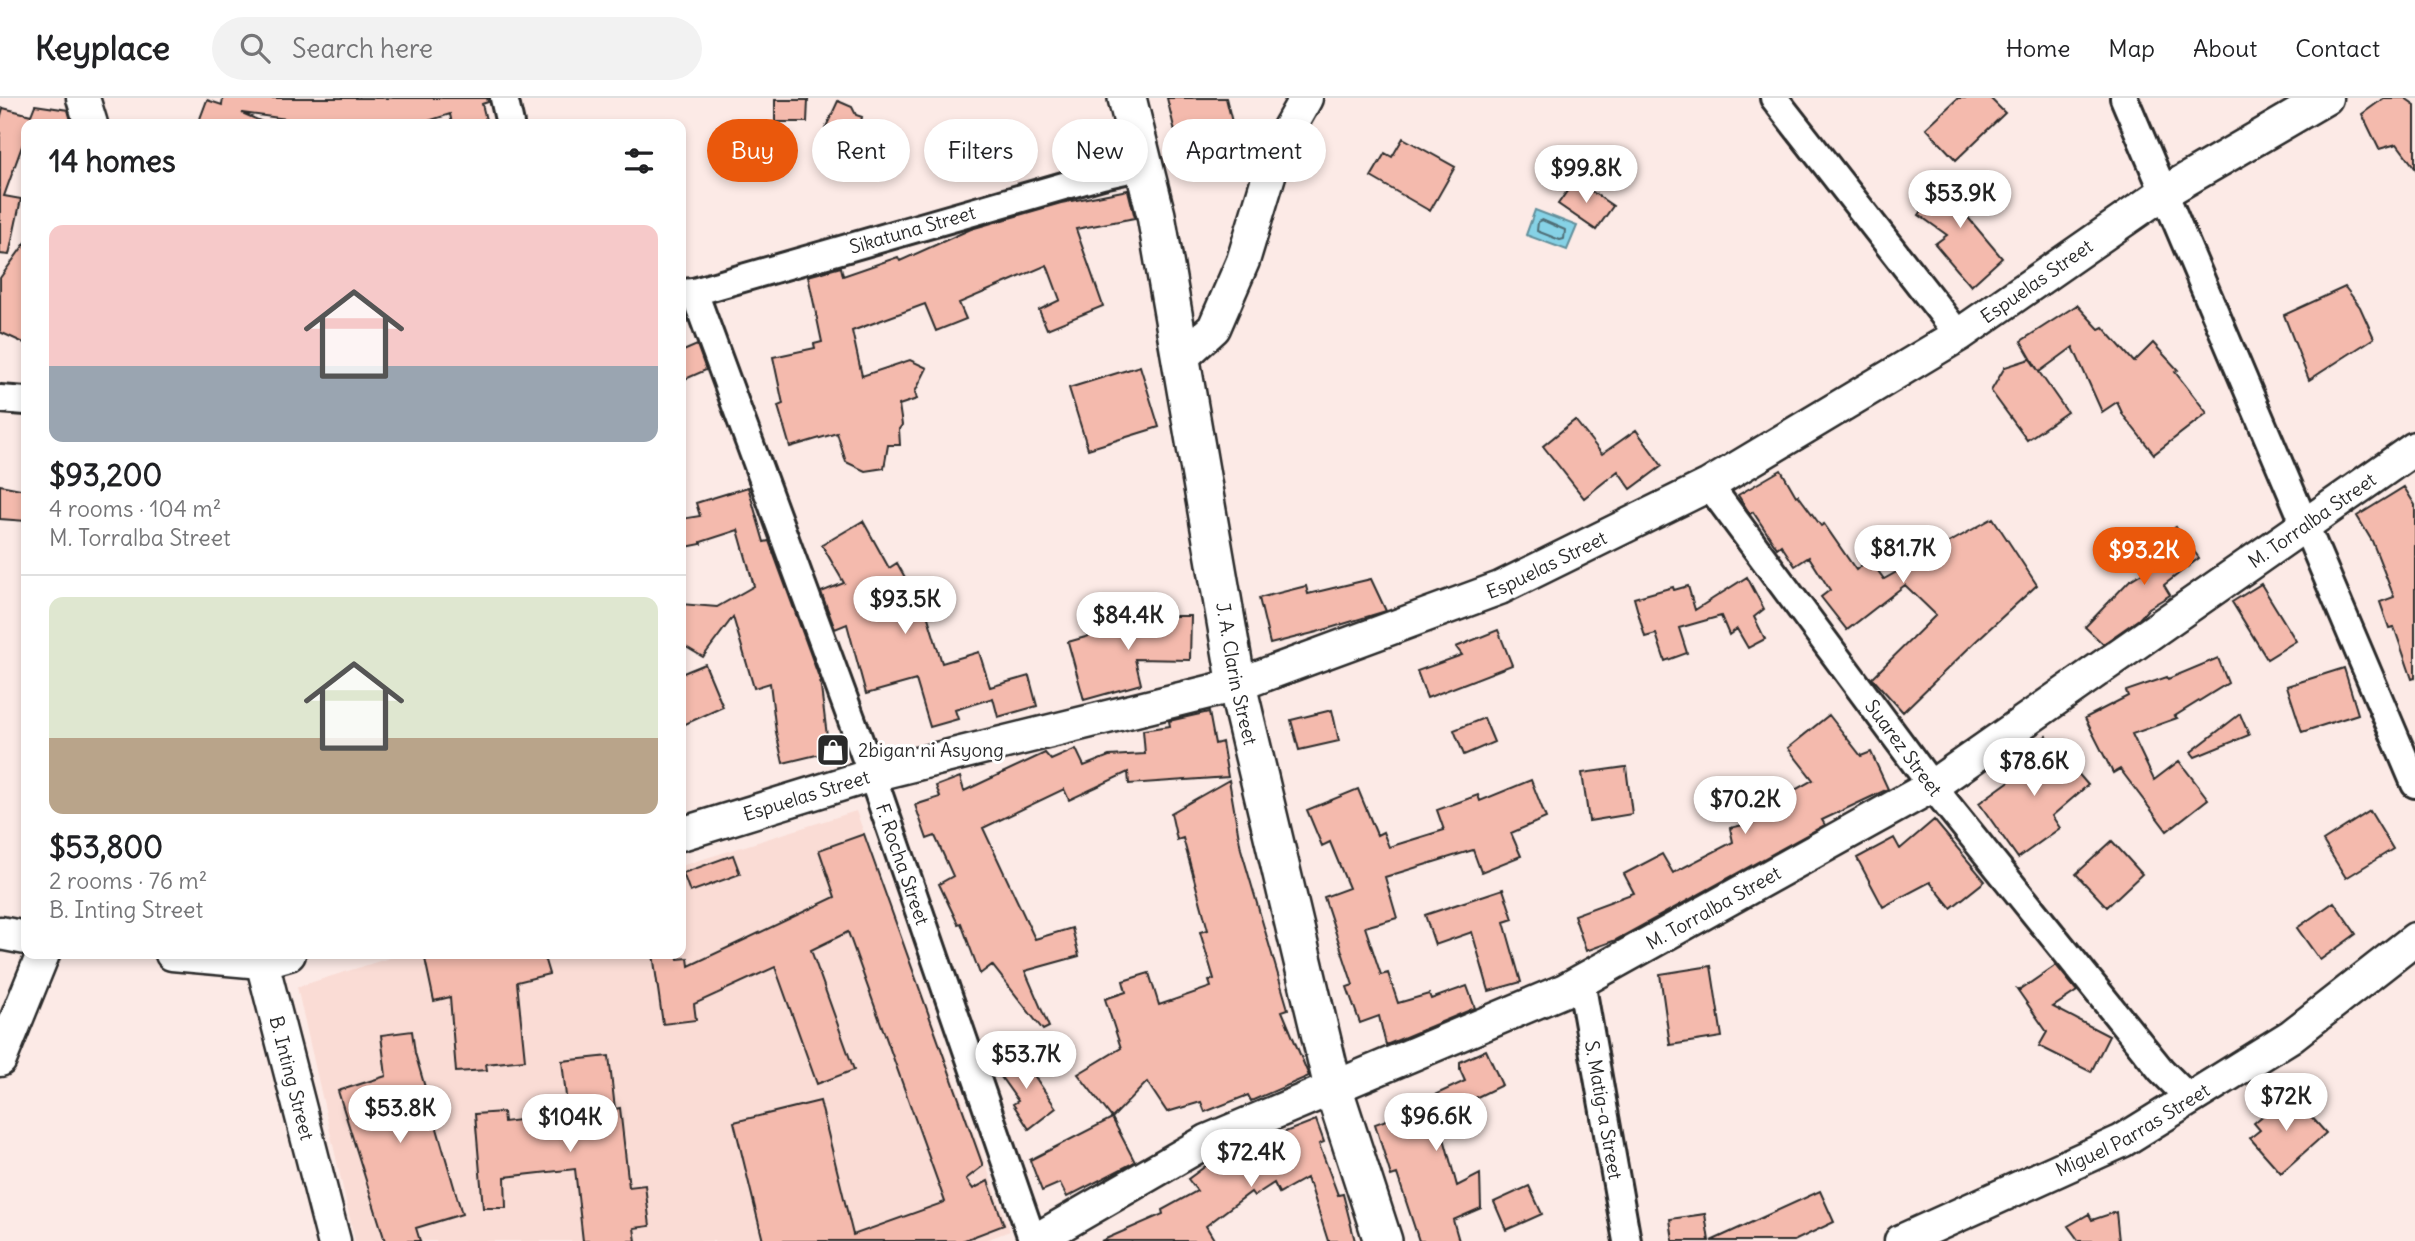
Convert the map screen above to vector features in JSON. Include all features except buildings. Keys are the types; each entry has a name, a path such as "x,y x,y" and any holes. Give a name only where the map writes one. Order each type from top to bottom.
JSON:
{"main road":[{"name":"J. A. Clarin Street","path":"1126,98 1131,119"},
{"name":"J. A. Clarin Street","path":"1147,182 1156,215 1237,685 1333,1087 1383,1241"}],"street":[{"path":"83,98 89,119"},
{"path":"504,98 509,119"},
{"path":"1180,359 1214,328 1243,261 1277,149 1306,98"},
{"path":"1774,98 1959,335"},
{"path":"2124,98 2415,784"},
{"name":"Espuelas Street","path":"686,832 872,775 1237,685 1500,588 1709,485 1959,335 2163,193 2326,98"},
{"name":"Sikatuna Street","path":"687,292 1077,182"},
{"name":"F. Rocha Street","path":"687,292 872,775 1034,1241"},
{"path":"0,399 21,401"},
{"name":"M. Torralba Street","path":"1034,1241 1207,1141 1564,990 1932,786 2415,448"},
{"name":"Suarez Street","path":"1709,485 1932,786 2161,1070 2191,1100"},
{"path":"0,933 21,937"},
{"name":"Miguel Parras Street","path":"1901,1241 2122,1141 2291,1036 2415,939"},
{"path":"0,1060 41,959"},
{"name":"B. Inting Street","path":"270,959 334,1241"},
{"name":"S. Matig-a Street","path":"1581,981 1627,1241"}],"shaded area":[{"path":"856,811 1010,1231 983,1241 355,1241 297,987 386,959 686,959 686,864"}],"water":[{"path":"1535,210 1577,226 1567,250 1526,235"}],"place":[{"name":"2bigan ni Asyong","path":"833,750"}]}
